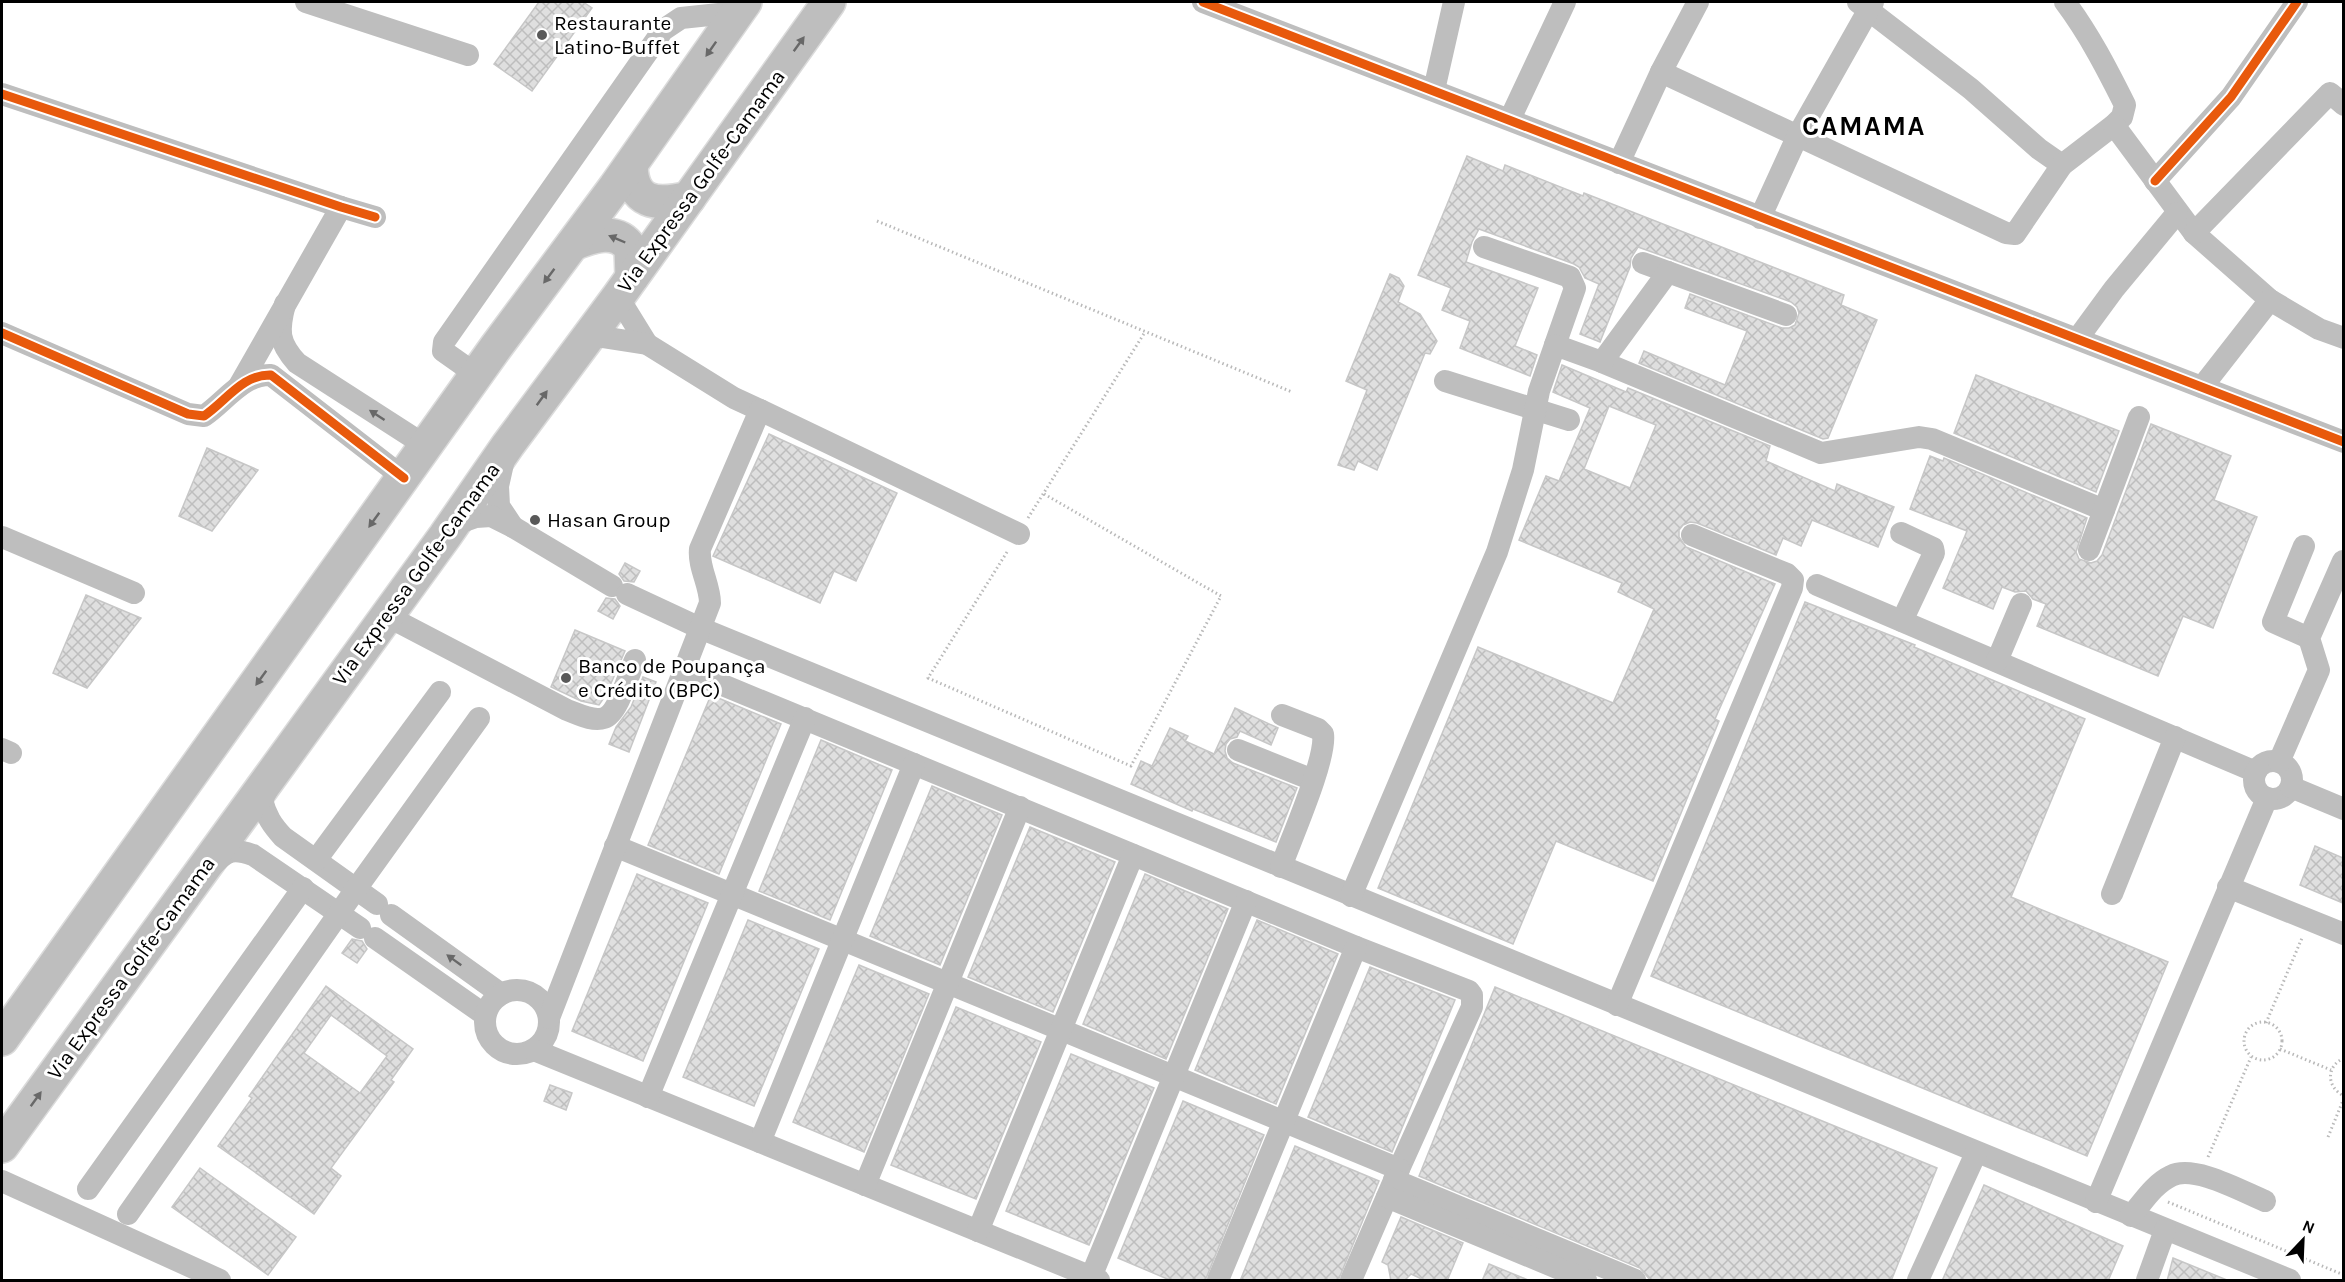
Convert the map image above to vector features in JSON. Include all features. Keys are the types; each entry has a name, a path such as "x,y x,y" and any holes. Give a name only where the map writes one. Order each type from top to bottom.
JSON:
{"highway":[{"name":"Via Expressa Golfe-Camama","path":"2,1146 830,2"},
{"path":"2,1038 477,375 631,165 741,7"},
{"path":"631,165 632,184 640,195 658,201 689,198"},
{"path":"573,244 600,236 619,238 631,249 625,287"}],"street":[{"path":"306,2 468,55"},
{"path":"1203,2 2343,442"},
{"path":"1434,90 1454,2"},
{"path":"1510,119 1565,2"},
{"path":"1619,163 1661,72 1698,2"},
{"path":"1661,72 2006,233 2015,234 2062,165 2114,126 2125,111 2125,105 2081,23 2065,2"},
{"path":"2155,181 2231,97 2296,2"},
{"path":"1760,218 1798,135 1867,4 2062,165"},
{"path":"477,375 442,351 444,342 663,30 681,18 741,7"},
{"path":"2194,233 2339,93"},
{"path":"2,94 375,217"},
{"path":"2114,126 2194,233 2270,300 2319,329 2343,338"},
{"path":"237,389 341,207"},
{"path":"2078,338 2114,289 2177,213"},
{"path":"1351,896 1497,552 1523,470 1535,409 1575,288 1570,277 1484,247"},
{"path":"1644,263 1786,315"},
{"path":"1602,362 1668,272"},
{"path":"625,287 647,344"},
{"path":"2202,387 2270,300"},
{"path":"285,304 280,338 286,352 297,363 426,446"},
{"path":"2,333 188,414 204,416 248,379 259,375 271,375 404,478"},
{"path":"589,335 647,344 734,398 1019,534"},
{"path":"1555,345 1602,362 1821,453 1918,437 1932,440 2104,510"},
{"path":"1445,381 1569,420"},
{"path":"549,1018 543,1003 535,996 515,990 501,994 489,1005 485,1015 485,1026 494,1045 513,1054 524,1054 534,1050 548,1034 549,1018 710,603 710,595 699,556 700,549 760,410"},
{"path":"2089,550 2139,417"},
{"path":"508,445 498,486 499,506 513,527"},
{"path":"445,536 459,523 477,517 491,516 620,590 700,628 2290,1281"},
{"path":"1901,534 1928,544 1933,548 1934,553 1902,621"},
{"path":"1617,1005 1792,588 1793,580 1787,574 1692,535"},
{"path":"2,537 134,593"},
{"path":"2304,546 2272,622 2309,638"},
{"path":"2278,762 2319,670 2309,638 2343,561"},
{"path":"1817,585 2256,772"},
{"path":"1997,661 2021,604"},
{"path":"387,616 567,710 591,718 604,718 613,712 635,660"},
{"path":"684,669 1356,947 1469,991 1472,995 1472,1007 1351,1281"},
{"path":"316,860 440,692"},
{"path":"1281,867 1325,743 1323,734 1317,729 1282,716"},
{"path":"128,1214 479,718"},
{"path":"648,1097 805,718"},
{"path":"2112,894 2175,736"},
{"path":"1238,750 1313,780"},
{"path":"288,751 262,800 265,814 272,825 283,837 501,994"},
{"path":"2267,762 2278,762 2289,768 2291,787 2283,797 2267,798 2255,787 2256,772 2267,762"},
{"path":"760,1142 914,764"},
{"path":"2291,787 2343,809"},
{"path":"2096,1202 2267,798"},
{"path":"865,1185 1020,807"},
{"path":"615,846 1284,1122 1393,1182 1582,1280"},
{"path":"187,892 225,853 234,850 253,855 485,1015"},
{"path":"978,1231 1133,855"},
{"path":"2228,887 2343,934"},
{"path":"88,1189 303,888"},
{"path":"534,1050 1095,1279 1174,1076 1246,901"},
{"path":"1218,1281 1356,947"},
{"path":"1918,1281 1976,1153"},
{"path":"2131,1216 2160,1183 2173,1174 2191,1173 2211,1178 2265,1201"},
{"path":"2,1181 220,1281"},
{"path":"1393,1182 1635,1281"},
{"path":"2147,1281 2165,1230"}],"path":[{"path":"877,221 1292,392"},
{"path":"1044,494 1221,596 1131,766 928,678 1145,332"},
{"path":"2266,1023 2304,934"},
{"path":"2257,1023 2266,1023 2275,1027 2279,1031 2282,1043 2280,1049 2273,1058 2267,1060 2261,1061 2251,1057 2243,1043 2246,1031 2257,1023"},
{"path":"2280,1049 2331,1070"},
{"path":"2206,1161 2251,1057"},
{"path":"2328,1137 2343,1097 2335,1091 2332,1085 2331,1070 2336,1062 2343,1058"},
{"path":"2166,1202 2343,1275"}],"building":[{"path":"539,2 583,2 592,8 532,91 494,64"},
{"path":"1467,156 1503,171 1505,165 1583,196 1584,193 1844,295 1841,305 1877,320 1828,438 1823,439 1639,363 1644,351 1725,385 1747,331 1685,308 1690,294 1782,328 1795,325 1799,313 1797,307 1791,302 1638,247 1631,258 1630,267 1600,342 1580,334 1599,284 1585,278 1579,267 1574,264 1479,229 1466,262 1538,288 1515,346 1537,355 1530,376 1460,348 1470,321 1442,310 1451,288 1418,275"},
{"path":"1390,274 1399,278 1404,286 1398,302 1420,314 1437,341 1430,354 1425,353 1377,470 1358,461 1354,470 1338,465 1367,390 1346,381"},
{"path":"1562,365 1626,392 1628,388 1770,446 1766,461 1835,491 1837,484 1894,507 1878,547 1812,520 1801,546 1783,538 1776,555 1697,523 1690,522 1683,525 1679,530 1679,537 1686,547 1775,584 1715,719 1719,721 1653,881 1556,841 1513,944 1378,888 1478,647 1613,703 1654,609 1618,592 1622,583 1519,540 1546,476 1559,481 1590,408 1553,392","holes":["1609,406 1656,425 1630,488 1584,469"]},
{"path":"1976,375 2119,431 2096,492 1954,433"},
{"path":"2151,424 2231,456 2214,500 2257,517 2213,628 2183,616 2158,676 2037,626 2046,604 2033,599 2026,591 2015,592 2002,587 1993,609 1943,588 1967,531 1910,509 1930,456 1943,461 1944,458 2087,518 2076,552 2079,559 2091,563 2097,561 2102,555"},
{"path":"769,434 897,493 856,581 834,571 820,603 713,556"},
{"path":"207,448 258,470 212,531 179,516"},
{"path":"625,563 640,571 634,582 624,581 619,574"},
{"path":"86,595 141,618 87,688 53,673"},
{"path":"606,598 615,599 620,606 613,619 598,611"},
{"path":"1805,602 1915,645 1914,647 2085,719 2011,897 2168,962 2087,1156 1651,976"},
{"path":"575,630 625,651 606,695 599,705 581,701 551,687"},
{"path":"643,677 656,682 629,752 609,744 616,727 631,707"},
{"path":"711,695 781,724 719,874 648,845"},
{"path":"1235,708 1278,728 1271,745 1240,731 1237,737 1230,739 1226,744 1227,758 1233,763 1297,788 1276,842 1193,809 1192,811 1131,784 1141,761 1152,766 1170,728 1188,736 1185,741 1214,754"},
{"path":"821,740 892,770 830,920 759,891"},
{"path":"932,786 1002,815 940,965 870,936"},
{"path":"1030,827 1115,862 1053,1012 968,977"},
{"path":"2315,846 2343,858 2343,903 2300,885"},
{"path":"637,874 708,903 643,1061 572,1031"},
{"path":"1145,874 1228,909 1166,1059 1083,1024"},
{"path":"748,920 819,949 754,1106 683,1077"},
{"path":"1257,920 1338,954 1276,1104 1195,1070"},
{"path":"352,939 362,941 367,949 357,963 342,953"},
{"path":"859,965 929,994 864,1152 793,1122"},
{"path":"1370,967 1455,1000 1392,1152 1308,1117"},
{"path":"326,986 413,1049 391,1080 394,1082 331,1168 341,1176 314,1214 218,1146 252,1098 249,1096","holes":["331,1015 387,1056 360,1093 304,1053"]},
{"path":"1495,987 1937,1168 1891,1281 1651,1281 1640,1268 1419,1176"},
{"path":"956,1007 1041,1042 976,1199 891,1165"},
{"path":"1071,1054 1154,1088 1089,1245 1006,1211"},
{"path":"550,1085 572,1093 566,1110 544,1101"},
{"path":"1183,1101 1264,1135 1205,1281 1172,1281 1118,1258"},
{"path":"1295,1146 1379,1181 1338,1281 1240,1281"},
{"path":"200,1168 296,1237 268,1275 172,1207"},
{"path":"1984,1185 2123,1246 2108,1281 1942,1281"},
{"path":"1401,1217 1463,1243 1447,1281 1426,1281 1411,1274 1404,1281 1391,1281 1388,1265 1382,1262"},
{"path":"2173,1258 2227,1280 2227,1281 2167,1281"},
{"path":"1489,1264 1528,1280 1528,1281 1482,1281"}],"cycle path":[{"path":"1203,2 2344,442"},
{"path":"2155,181 2231,97 2297,2"},
{"path":"2,94 375,217"},
{"path":"2,333 188,414 204,416 243,384 261,376 271,375 404,478"}],"place":[{"name":"Restaurante Latino-Buffet","path":"542,35"},
{"name":"Hasan Group","path":"535,520"},
{"name":"Banco de Poupança e Crédito (BPC)","path":"566,678"}],"district":[{"name":"CAMAMA","path":"1864,126"}]}
